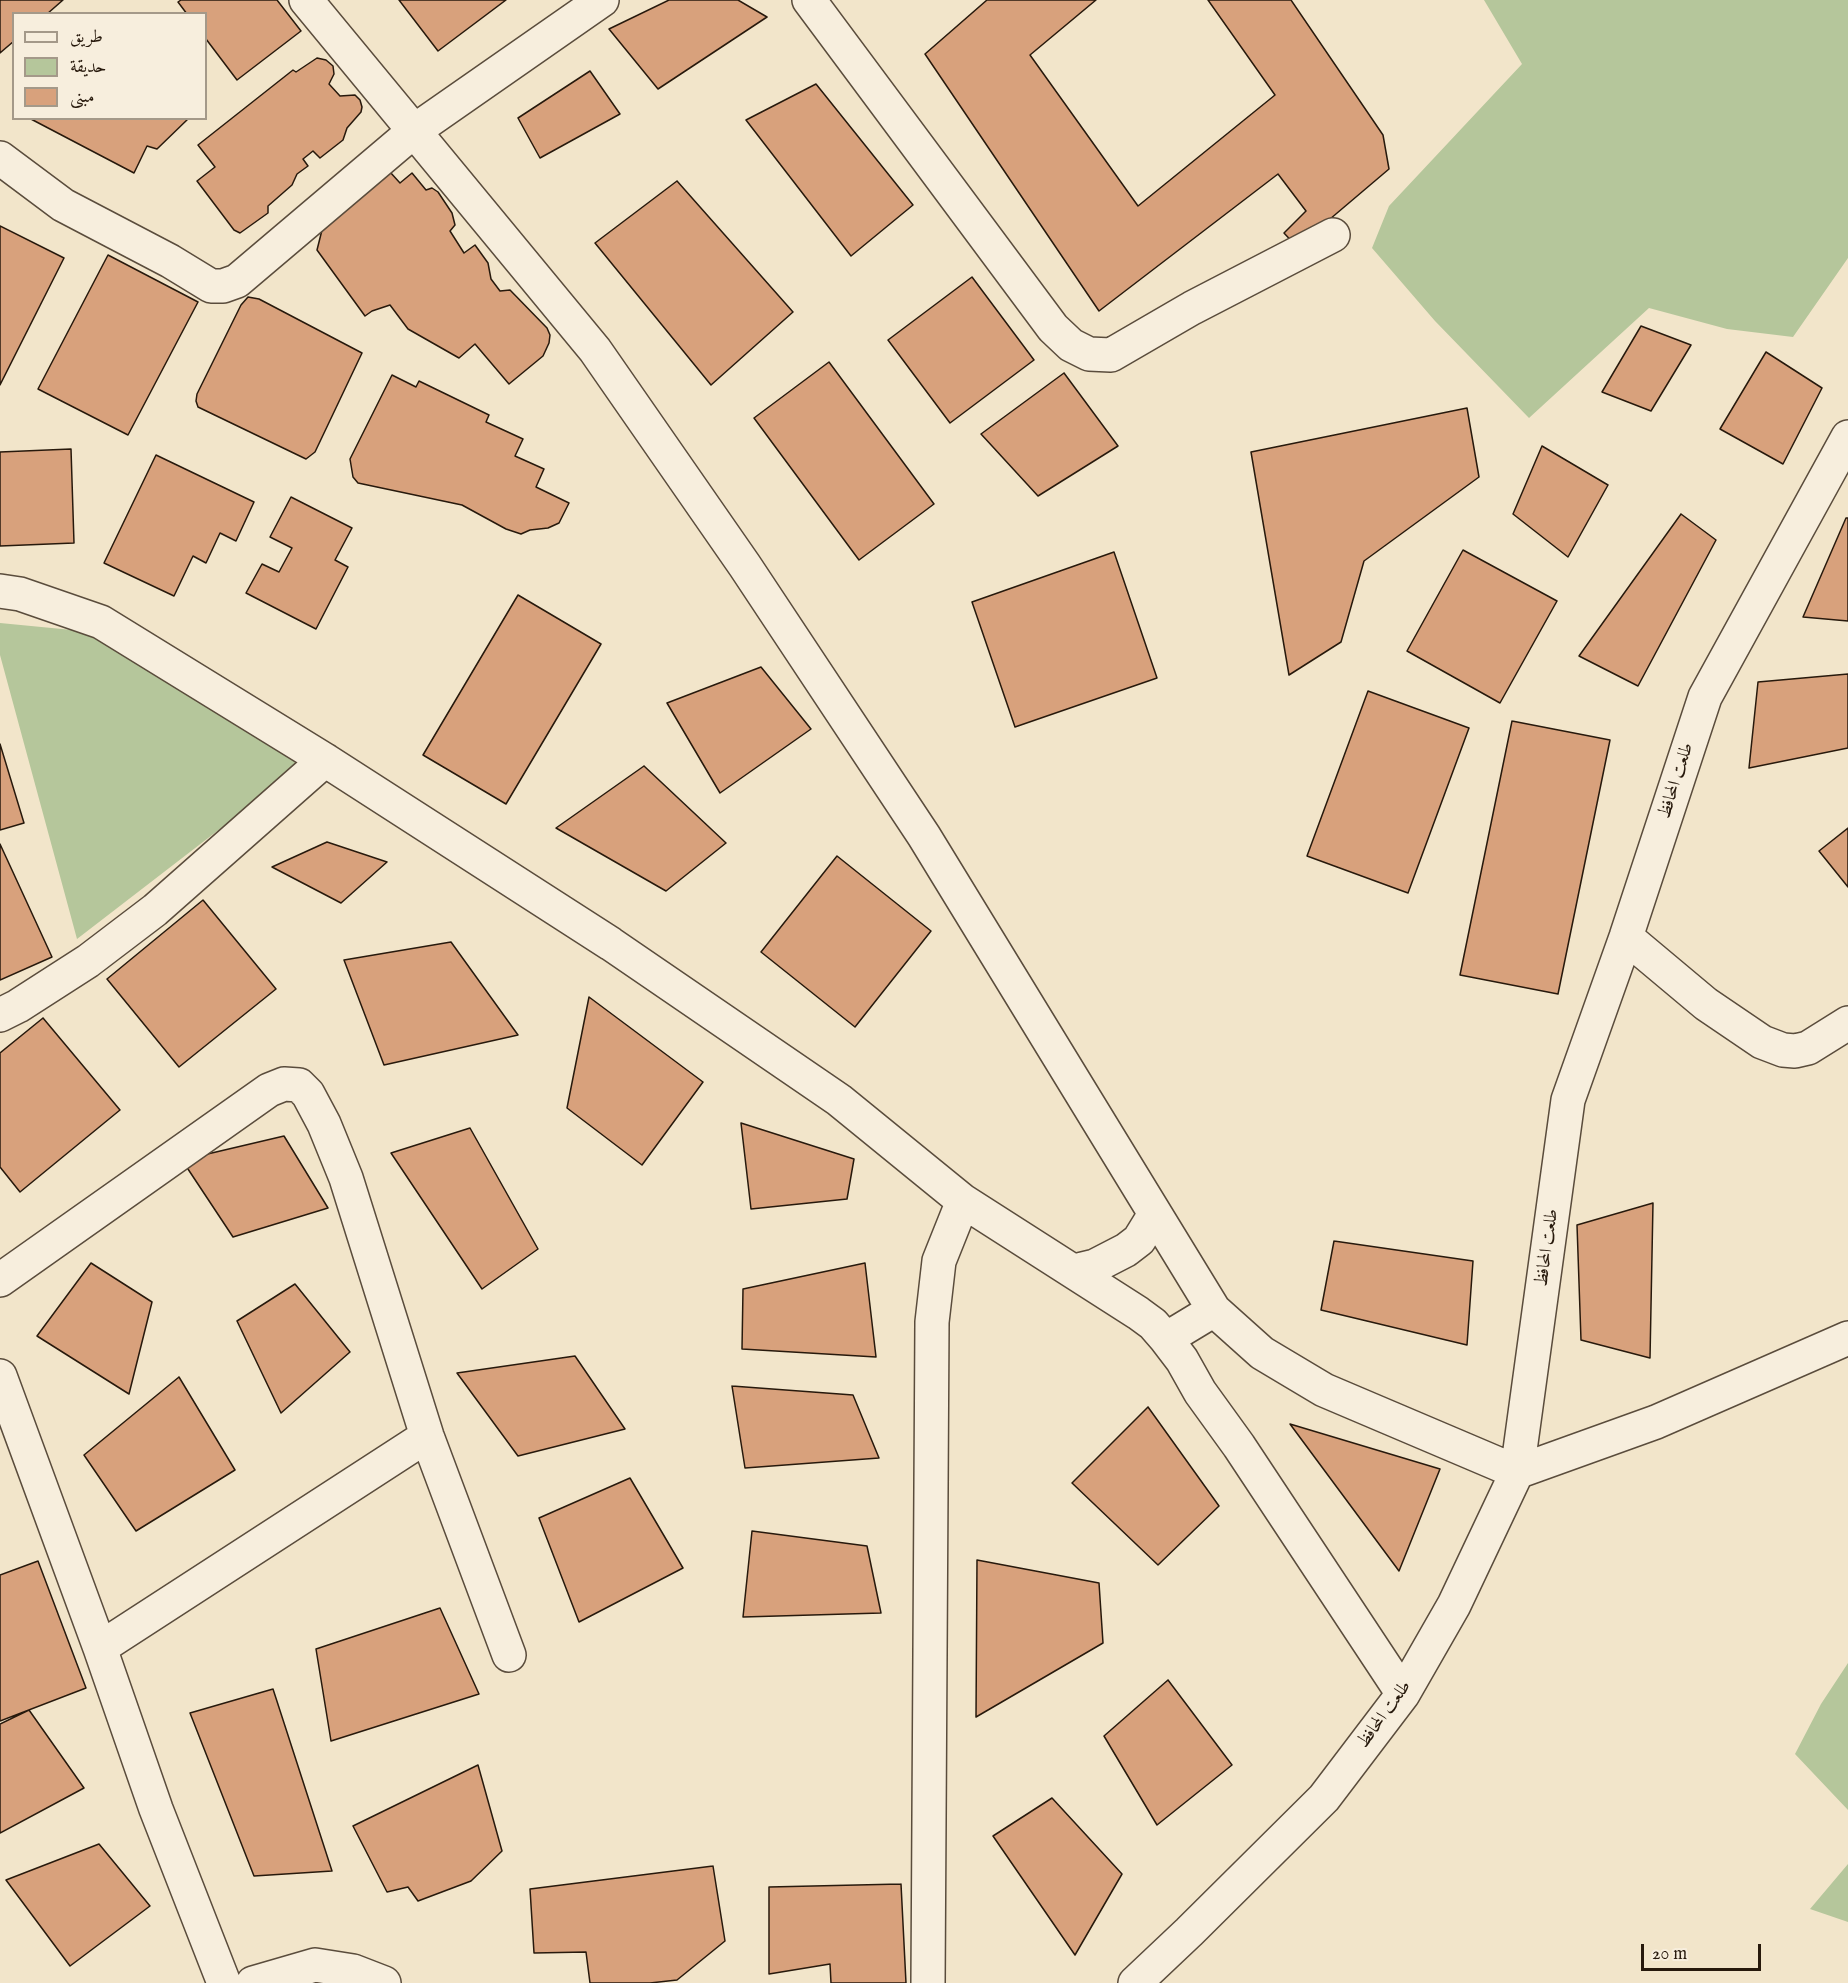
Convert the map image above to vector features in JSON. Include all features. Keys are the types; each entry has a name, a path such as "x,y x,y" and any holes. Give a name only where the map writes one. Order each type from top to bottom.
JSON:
{"street":[{"path":"306,0 595,350 745,566 924,836 1214,1310 1262,1353 1324,1390 1517,1472 1656,1422 1848,1338"},
{"path":"0,158 63,205 170,261 211,286 223,286 237,281 414,130 602,0"},
{"path":"809,0 1053,328 1071,345 1089,354 1111,355 1192,308 1333,235"},
{"name":"طلعت المحافظ","path":"1135,1983 1324,1798 1403,1694 1454,1605 1517,1472 1568,1100 1626,937 1705,697 1848,437"},
{"path":"0,591 20,594 101,622 325,760 611,944 839,1100 963,1201 1153,1324 1182,1360 1200,1392 1239,1446 1403,1694"},
{"path":"0,1015 88,962 155,910 325,760"},
{"path":"1626,937 1706,1004 1762,1042 1783,1050 1795,1051 1808,1048 1848,1023"},
{"path":"0,1280 269,1090 284,1084 299,1085 308,1094 324,1124 346,1178 427,1436 509,1655"},
{"path":"928,1983 932,1322 939,1261 963,1201"},
{"path":"1074,1271 1095,1266 1126,1250 1139,1240 1155,1214"},
{"path":"1166,1339 1214,1310"},
{"path":"0,1376 100,1648 156,1809 224,1983"},
{"path":"100,1648 427,1436"},
{"path":"253,1983 315,1965 353,1971 384,1983"}],"green space":[{"path":"1484,0 1848,0 1848,258 1793,337 1727,329 1649,308 1529,418 1435,321 1372,248 1389,206 1522,64"},
{"path":"0,623 93,632 312,758 77,939 0,655"},
{"path":"1848,1663 1848,1810 1795,1754 1821,1704"},
{"path":"1848,1864 1848,1922 1810,1909"}],"building":[{"path":"0,0 63,0 49,12 12,12 12,43 0,53"},
{"path":"181,0 277,0 301,31 237,80 207,40 207,12 186,12 178,2"},
{"path":"399,0 506,0 438,51"},
{"path":"669,0 738,0 767,17 658,89 609,29"},
{"path":"987,0 1096,0 1030,55 1138,206 1275,95 1208,0 1291,0 1383,135 1389,169 1297,247 1284,233 1306,211 1278,174 1099,311 925,54"},
{"path":"317,58 326,60 333,66 334,74 329,84 340,96 355,95 360,100 361,112 347,128 343,140 320,158 313,151 303,159 308,166 297,174 292,185 268,206 268,213 240,233 234,230 197,181 215,167 198,145 293,70 296,72"},
{"path":"590,71 620,114 540,158 518,118"},
{"path":"816,84 913,205 851,256 746,120"},
{"path":"33,120 187,120 157,149 147,146 134,173"},
{"path":"390,172 400,183 412,173 426,190 432,188 438,192 452,213 455,225 450,231 464,253 475,245 488,263 491,279 500,291 510,290 547,328 550,335 549,343 543,356 509,384 475,344 459,358 408,329 390,305 365,316 317,250 322,230"},
{"path":"677,181 793,312 711,385 595,243"},
{"path":"0,226 64,258 0,385"},
{"path":"108,255 198,302 128,435 38,389"},
{"path":"972,277 1034,360 950,423 888,340"},
{"path":"248,297 259,299 362,353 315,452 306,459 198,407 197,394 241,305"},
{"path":"1641,326 1691,345 1651,411 1602,392"},
{"path":"1766,352 1822,388 1783,464 1720,429"},
{"path":"829,362 934,504 859,560 754,418"},
{"path":"1064,373 1118,446 1038,496 981,434"},
{"path":"392,375 416,387 419,381 489,415 486,422 523,439 515,456 544,469 536,487 569,503 559,523 521,534 506,529 462,505 358,483 353,477 350,459"},
{"path":"1467,408 1479,477 1364,561 1341,642 1289,675 1251,452"},
{"path":"1542,446 1608,485 1568,557 1513,514"},
{"path":"71,449 74,543 0,546 0,452"},
{"path":"156,455 254,502 236,541 220,533 206,563 193,556 174,596 104,563"},
{"path":"291,497 352,528 335,560 348,567 316,629 246,593 262,564 279,572 292,548 270,537"},
{"path":"1681,514 1716,540 1638,686 1579,656"},
{"path":"1846,518 1848,518 1848,621 1803,617"},
{"path":"1463,550 1557,601 1500,703 1407,651"},
{"path":"1114,552 1157,678 1015,727 972,602"},
{"path":"518,595 601,644 506,804 423,755"},
{"path":"761,667 811,729 720,793 667,703"},
{"path":"1848,674 1848,748 1749,768 1758,682"},
{"path":"1368,691 1469,728 1408,893 1307,856"},
{"path":"1512,721 1610,740 1558,994 1460,975"},
{"path":"0,744 24,823 0,830"},
{"path":"644,766 726,843 666,891 556,828"},
{"path":"1848,828 1848,887 1819,851"},
{"path":"327,842 387,862 341,903 272,867"},
{"path":"0,844 52,957 0,980"},
{"path":"837,856 931,931 855,1027 761,952"},
{"path":"203,900 276,989 179,1067 107,979"},
{"path":"451,942 518,1035 384,1065 344,960"},
{"path":"589,997 703,1082 642,1165 567,1108"},
{"path":"43,1018 120,1110 20,1192 0,1167 0,1053"},
{"path":"741,1123 854,1159 847,1199 751,1209"},
{"path":"470,1128 538,1249 482,1289 391,1153"},
{"path":"284,1136 328,1208 233,1237 182,1160"},
{"path":"1653,1203 1650,1358 1581,1340 1577,1225"},
{"path":"1334,1241 1473,1261 1467,1345 1321,1310"},
{"path":"91,1263 152,1302 129,1394 37,1336"},
{"path":"865,1263 876,1357 742,1349 743,1289"},
{"path":"295,1284 350,1352 281,1413 237,1321"},
{"path":"575,1356 625,1429 518,1456 457,1373"},
{"path":"179,1377 235,1470 136,1531 84,1455"},
{"path":"732,1386 853,1395 879,1458 745,1468"},
{"path":"1148,1407 1219,1506 1158,1565 1072,1483"},
{"path":"1290,1424 1440,1469 1399,1571"},
{"path":"630,1478 683,1568 579,1622 539,1518"},
{"path":"752,1531 867,1546 881,1613 743,1617"},
{"path":"977,1560 1099,1583 1103,1643 976,1717"},
{"path":"38,1561 86,1688 0,1721 0,1575"},
{"path":"440,1608 479,1694 331,1741 316,1649"},
{"path":"1168,1680 1232,1765 1157,1825 1104,1736"},
{"path":"273,1689 332,1871 254,1876 190,1713"},
{"path":"29,1710 84,1788 0,1833 0,1724"},
{"path":"478,1765 502,1851 471,1881 418,1901 408,1887 387,1892 353,1826"},
{"path":"1052,1798 1122,1874 1075,1955 993,1836"},
{"path":"99,1844 150,1906 70,1966 6,1880"},
{"path":"713,1866 725,1941 677,1980 650,1983 590,1983 586,1952 534,1953 530,1889"},
{"path":"901,1884 906,1983 831,1983 830,1964 769,1974 769,1887"}]}
